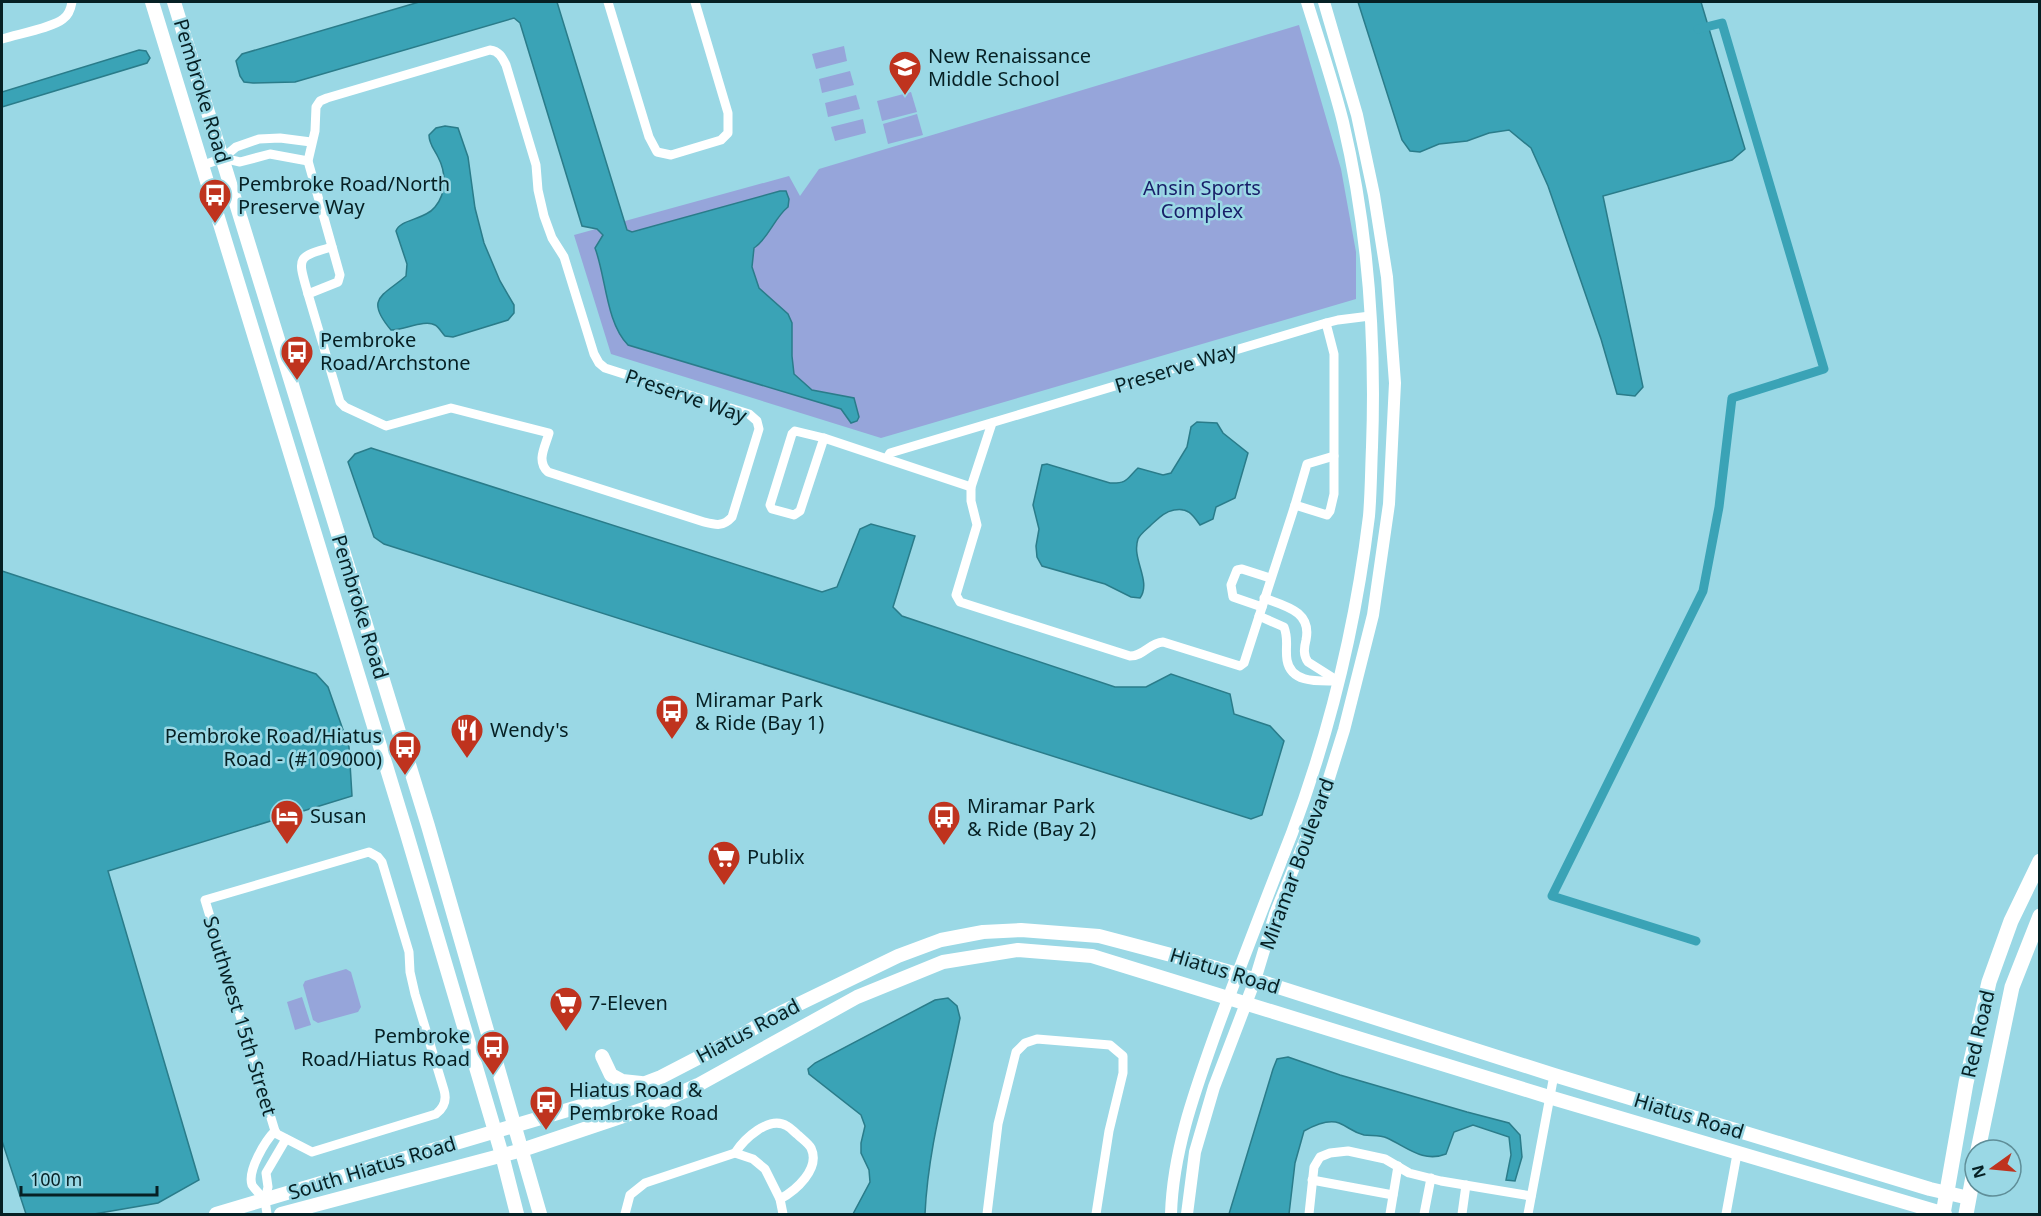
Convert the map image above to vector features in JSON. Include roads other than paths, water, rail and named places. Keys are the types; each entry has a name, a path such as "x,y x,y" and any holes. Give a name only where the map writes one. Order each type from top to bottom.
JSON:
{"highway":[{"name":"Red Road","path":"1944,1214 1966,1083 1989,982 2011,921 2040,861"},
{"name":"Red Road","path":"1981,1138 2012,987 2040,916"},
{"path":"1966,1215 1969,1198"}],"main road":[{"name":"Pembroke Road","path":"152,2 406,831 502,1155 517,1215"},
{"name":"Pembroke Road","path":"174,2 428,826 540,1215"},
{"path":"315,537 337,531"},
{"path":"406,831 428,826"},
{"name":"Hiatus Road","path":"494,1131 598,1101 646,1084 744,1034 774,1016 886,962 942,940 983,932 1021,930 1100,936 1237,974 1554,1075 1963,1197"},
{"name":"Hiatus Road","path":"502,1155 647,1108 698,1085 857,997 895,981 943,962 1018,950 1092,956 1737,1154 1944,1214"},
{"path":"886,962 895,981"},
{"path":"602,1056 610,1075 622,1081 646,1084"},
{"name":"South Hiatus Road","path":"216,1215 494,1131"},
{"name":"South Hiatus Road","path":"281,1215 502,1155"}],"street":[{"path":"608,2 649,137 657,152 672,155 721,140 728,133 729,113 695,2"},
{"name":"Miramar Boulevard","path":"1171,1215 1179,1146 1198,1081 1293,830 1327,727 1354,610 1369,513 1374,390 1369,286 1357,196 1342,122 1307,2"},
{"name":"Miramar Boulevard","path":"1187,1215 1195,1152 1214,1087 1247,1003 1275,914 1324,791 1344,730 1373,615 1389,508 1395,383 1387,277 1374,195 1357,115 1324,2"},
{"path":"2,39 56,23 65,18 71,6"},
{"name":"Preserve Way","path":"483,51 495,51 501,55 536,165 538,190 544,216 552,238 564,257 594,354 599,363 605,368 749,414 757,421 759,429 732,517 720,525 704,522 548,472 541,460 549,433 451,408 386,426 340,402 308,294 338,282 340,275 308,160 311,142 315,131 316,107 320,101 483,51"},
{"path":"201,165 223,158 230,151 259,139 280,138 311,142"},
{"path":"279,155 280,138"},
{"path":"223,158 240,162 270,154 308,160"},
{"path":"308,294 300,268 301,261 309,253 332,247"},
{"name":"Preserve Way","path":"887,458 891,453 1326,323 1370,316"},
{"path":"1295,505 1327,515 1330,512 1334,494 1334,354 1326,323"},
{"path":"992,423 971,487 971,501 977,522 956,596 960,602 1130,656 1143,654 1151,645 1163,642 1240,666 1244,663 1307,464 1334,456"},
{"path":"824,438 800,511 794,515 772,509 770,504 792,434 795,431 824,438 887,458 971,487"},
{"path":"1270,578 1242,569 1237,570 1231,585 1233,597 1262,607 1299,613 1308,630 1304,650 1305,658 1338,681"},
{"path":"1262,607 1284,627 1288,639 1287,661 1291,671 1298,677 1311,681 1338,681"},
{"name":"Southwest 15th Street","path":"265,1200 253,1187 251,1176 266,1140 279,1135 312,1152 436,1114 444,1107 445,1095 415,994 410,972 409,952 382,862 373,853 358,855 205,900 279,1135 266,1173 267,1215"},
{"path":"987,1215 998,1124 1016,1052 1025,1042 1038,1039 1110,1045 1123,1056 1123,1073 1109,1131 1096,1215"},
{"path":"1528,1215 1554,1075"},
{"path":"735,1154 743,1140 765,1125 775,1123 786,1125 810,1147 813,1155 811,1168 799,1186 780,1199"},
{"path":"1309,1215 1314,1167 1320,1157 1330,1153 1348,1151 1385,1159 1409,1173 1531,1196"},
{"path":"625,1215 630,1195 645,1183 735,1154 753,1159 765,1169 780,1199 783,1215"},
{"path":"1726,1215 1737,1154"},
{"path":"1390,1215 1398,1166"},
{"path":"1425,1215 1431,1178"},
{"path":"1312,1180 1393,1195"},
{"path":"1462,1215 1466,1185"}],"waterway":[{"path":"1696,941 1552,896 1703,591 1719,507 1732,398 1824,369 1722,23 1698,29"}],"place":[{"name":"New Renaissance Middle School","path":"905,96"},
{"name":"Pembroke Road/North Preserve Way","path":"215,224"},
{"name":"Pembroke Road/Archstone","path":"297,381"},
{"name":"Miramar Park & Ride (Bay 1)","path":"672,740"},
{"name":"Wendy's","path":"467,759"},
{"name":"Pembroke Road/Hiatus Road - (#109000)","path":"405,776"},
{"name":"Susan","path":"287,845"},
{"name":"Miramar Park & Ride (Bay 2)","path":"944,846"},
{"name":"Publix","path":"724,886"},
{"name":"7-Eleven","path":"566,1032"},
{"name":"Pembroke Road/Hiatus Road","path":"493,1076"},
{"name":"Hiatus Road & Pembroke Road","path":"546,1131"}],"park label":[{"name":"Ansin Sports Complex","path":"1202,200"}]}
